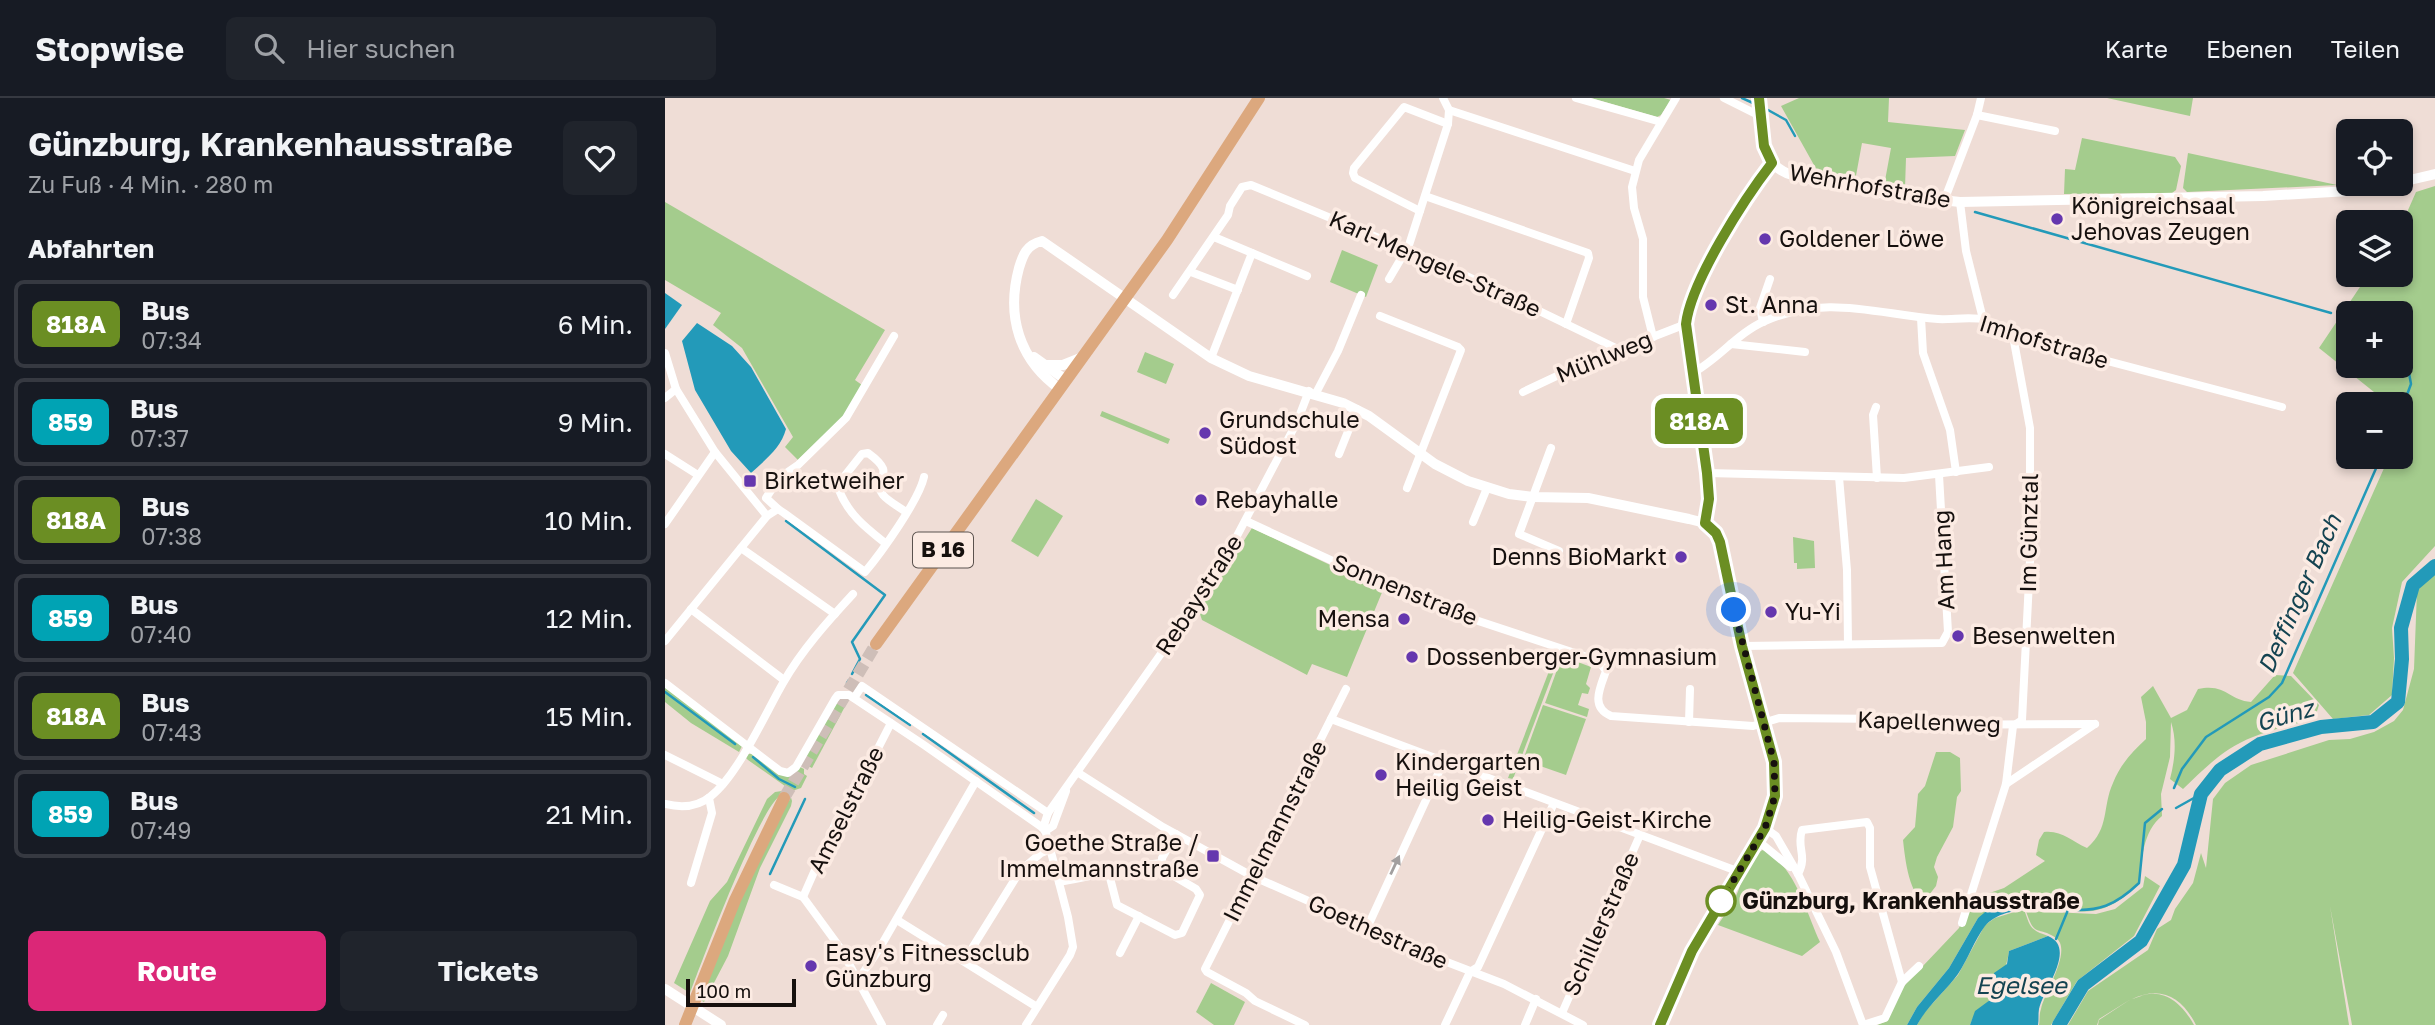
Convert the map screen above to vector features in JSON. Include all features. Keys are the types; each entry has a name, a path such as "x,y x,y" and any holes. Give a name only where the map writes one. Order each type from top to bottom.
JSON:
{"main road":[{"name":"B 16","path":"876,644 1167,240 1259,98"},
{"path":"685,1025 735,900 784,798"}],"street":[{"path":"1389,279 1407,249 1448,124 1450,110 1443,98"},
{"path":"1576,98 1661,122"},
{"path":"1653,337 1643,297 1643,239 1632,197 1635,171 1676,98"},
{"path":"1724,98 1762,116"},
{"path":"1944,201 1981,98"},
{"path":"1705,523 1709,499 1707,473 1686,324 1690,306 1715,251 1772,163 1764,146 1759,99"},
{"path":"1420,211 1356,178 1354,167 1404,107 1448,124"},
{"path":"1450,110 1635,171"},
{"path":"1977,115 2055,131"},
{"name":"Wehrhofstraße","path":"1772,163 1780,170 1795,176 1887,194 1960,202 2263,196 2336,192"},
{"path":"2413,180 2435,174"},
{"name":"Karl-Mengele-Straße","path":"1214,237 1228,215 1230,206 1242,187 1247,184 1407,249 1620,350"},
{"path":"1425,196 1588,253 1589,258 1566,324"},
{"path":"1960,202 1966,251 1983,319"},
{"path":"1173,295 1214,237 1307,276"},
{"path":"1063,384 1049,381 1029,354 1017,331 1013,314 1014,289 1027,249 1042,241 1211,358 1249,376 1312,392 1357,409 1449,472 1487,488 1532,497 1588,498 1705,523 1716,533 1742,646 1774,762 1776,780 1772,811 1765,828 1737,871 1692,951 1659,1025"},
{"path":"1020,267 1033,253 1042,248 1053,248"},
{"path":"1211,358 1252,253"},
{"path":"1191,272 1238,290"},
{"path":"1763,321 1760,309 1770,279"},
{"name":"Rebaystraße","path":"1068,786 1053,826 1047,830 1043,828 1048,813 1170,641 1246,521 1312,392 1338,351 1361,295"},
{"name":"Imhofstraße","path":"1691,374 1763,321 1784,313 1818,307 1859,307 1921,318 1954,321 1983,319 2013,336 2281,407"},
{"path":"1380,316 1461,350 1407,488"},
{"path":"1921,318 1923,353 1950,430 1956,472"},
{"name":"Mühlweg","path":"1523,392 1686,324"},
{"path":"757,502 766,498 779,478 798,465 846,418 894,335"},
{"name":"Im Günztal","path":"2013,336 2030,436 2030,561 2022,720 2013,726"},
{"path":"1731,344 1805,352"},
{"path":"665,352 676,389 715,452 767,516"},
{"path":"1029,354 1047,366 1063,384"},
{"path":"1047,366 1063,365 1083,357"},
{"path":"665,398 676,389"},
{"path":"1875,407 1873,415 1877,478"},
{"path":"1339,454 1357,409"},
{"path":"1551,448 1519,534 1559,551"},
{"path":"665,524 715,452"},
{"path":"885,543 863,526 844,503 839,490 843,478 862,454 868,453 882,464 884,471 880,484 883,495 906,512"},
{"path":"665,454 698,475"},
{"path":"1707,473 1877,478 1939,475 1989,467"},
{"name":"Am Hang","path":"1848,644 1942,643 1948,632 1939,475"},
{"path":"766,498 865,572 906,512 924,477"},
{"path":"1742,646 1848,644 1847,570 1839,477"},
{"path":"1473,522 1487,488"},
{"path":"665,641 668,630 691,609 767,516 778,509"},
{"name":"Sonnenstraße","path":"1246,521 1424,603 1599,661 1605,671 1598,704 1603,712 1611,716 1753,726 1764,721"},
{"path":"741,548 835,614"},
{"path":"665,804 688,806 709,798 723,784 784,680 853,594"},
{"path":"691,609 784,680"},
{"path":"665,682 783,773 791,772 796,767 838,695 854,698 1043,828 1051,849 1073,947 1026,1025"},
{"path":"854,698 862,686 1048,813"},
{"name":"Immelmannstraße","path":"1305,1025 1255,1000 1205,969 1346,689"},
{"path":"1689,722 1691,689"},
{"name":"Kapellenweg","path":"1764,721 1779,718 1891,719 1920,724 2095,724 2006,784"},
{"path":"1331,719 1737,871"},
{"name":"Amselstraße","path":"803,897 837,820 852,799 891,723"},
{"path":"1962,923 2006,784 2013,726"},
{"path":"665,755 723,784"},
{"path":"1367,928 1444,761"},
{"name":"Goethestraße","path":"1077,772 1176,834 1252,876 1367,928 1537,999 1583,1025"},
{"path":"858,981 897,920 976,781"},
{"path":"691,883 712,813 709,798"},
{"path":"1445,1025 1470,972 1478,967 1554,803"},
{"path":"1798,874 1803,863 1799,837 1802,830 1867,822 1870,828 1870,867 1902,982"},
{"path":"1765,828 1776,836 1798,874 1836,952 1863,1025 1885,1018 1902,982 1919,966"},
{"path":"1109,873 1117,905 1179,935 1200,899 1199,892 1163,869 1161,863 1176,834"},
{"name":"Schillerstraße","path":"1562,1013 1640,835"},
{"path":"1758,839 1798,874"},
{"path":"964,961 1020,871 1041,853 1051,849"},
{"path":"1059,882 1109,873 1117,868 1161,863"},
{"path":"774,885 803,897 841,950 881,1025"},
{"path":"1120,953 1139,916"},
{"path":"897,920 1037,1007"},
{"path":"665,989 721,1025"},
{"path":"1525,1025 1537,999"},
{"path":"937,1025 943,1015"}],"green space":[{"path":"1591,98 1664,98 1671,100 1657,117"},
{"path":"1799,98 1889,98 1888,122 1965,130 1955,156 1906,158 1905,188 1884,186 1891,148 1862,143 1855,181 1819,174 1781,106"},
{"path":"2107,98 2193,98 2190,116"},
{"path":"2082,138 2175,157 2181,166 2176,190 2172,193 2064,194 2065,169 2075,170"},
{"path":"2188,153 2336,185 2187,192 2183,188"},
{"path":"2435,186 2435,546 2402,582 2392,628 2392,695 2369,715 2333,719 2293,673 2384,469 2413,469 2413,392 2374,392 2356,378 2413,378 2413,301 2351,301 2360,287 2413,287 2413,210 2408,210 2416,192"},
{"path":"665,202 885,330 855,380 862,385 845,415 798,460 785,447 793,437 742,348 713,325 721,313 665,280"},
{"path":"1342,250 1378,265 1366,297 1330,282"},
{"path":"2336,323 2336,362 2319,348"},
{"path":"1145,352 1174,364 1166,384 1137,372"},
{"path":"1102,411 1170,439 1168,444 1100,416"},
{"path":"1036,499 1063,516 1038,557 1011,541"},
{"path":"1252,528 1383,590 1347,677 1312,664 1307,675 1202,620 1199,611"},
{"path":"1793,537 1814,541 1815,568 1797,569 1797,563 1794,563"},
{"path":"2435,570 2435,1025 2352,1025 2330,906 2349,1025 2196,1025 2177,1001 2170,996 2152,993 2148,994 2163,995 2176,1002 2194,1025 2098,1025 2099,1020 2131,999 2099,1019 2097,1025 2068,1025 2088,991 2148,950 2157,929 2171,920 2175,909 2193,883 2201,853 2206,868 2213,799 2225,783 2251,765 2329,740 2350,739 2374,732 2394,721 2403,710 2414,669 2417,591"},
{"path":"1556,653 1560,655 1513,779 1508,778"},
{"path":"1562,656 1591,667 1586,684 1590,688 1588,694 1582,693 1578,705 1589,709 1587,717 1545,703"},
{"path":"2275,675 2291,676 2319,705 2315,717 2261,734 2233,747 2215,759 2183,789 2170,779 2175,750 2171,722 2170,757 2161,794 2162,816 2147,838 2142,856 2140,883 2117,902 2091,911 2066,909 2033,898 1978,918 1949,968 1917,1007 1907,1025 1877,1025 1887,1021 1903,987 1959,928 1969,900 2004,888 2045,861 2036,855 2044,832 2061,834 2087,848 2094,840 2102,825 2116,776 2127,759 2146,739 2141,697 2153,686 2171,718 2187,710 2198,689 2215,688 2251,702"},
{"path":"665,687 742,746 739,752 691,723 665,702"},
{"path":"849,699 812,768 802,763 837,702"},
{"path":"1543,705 1586,719 1566,775 1523,760"},
{"path":"1936,752 1950,752 1960,758 1961,791 1957,797 1953,827 1934,867 1938,877 1936,886 1929,895 1928,905 1912,886 1903,840 1915,827 1918,794 1925,786"},
{"path":"748,754 753,754 779,775 791,775 800,767 804,769 807,776 801,788 792,791 748,760"},
{"path":"775,792 790,794 791,806 760,868 728,956 704,1002 699,999 780,796 771,807 745,856 690,993 674,983 710,901 727,882 767,799"},
{"path":"1763,850 1783,866 1791,878 1820,942 1802,956 1718,925 1734,900 1749,863"},
{"path":"2145,876 2160,886 2134,936 2077,981 2051,1025 2039,1025 2043,1002 2060,962 2061,952 2056,938 2034,928 2026,911 2096,914 2115,909 2143,887"},
{"path":"2024,909 2031,927 2048,936 2009,951 1996,988 1970,1025 1917,1025 1924,1013 1958,975 1985,925 1995,918"},
{"path":"1211,983 1245,1002 1234,1025 1214,1025 1196,1012"}],"water":[{"path":"665,293 682,305 665,329"},
{"name":"Birketweiher","path":"697,323 732,346 751,367 786,429 776,448 751,473 731,451 695,390 682,341"},
{"name":"Egelsee","path":"2033,898 2068,910 2012,911 1992,919 1981,932 1953,981 1917,1025 1907,1025 1917,1007 1949,968 1978,918 1990,908"},
{"name":"Egelsee","path":"2048,936 2056,942 2060,950 2059,959 2039,1009 2038,1025 1970,1025 1975,1011 1990,1000 1989,987 1995,986 1994,973 2007,964 2009,951"}],"waterway":[{"name":"Deffinger Bach","path":"1742,98 1753,103"},
{"name":"Deffinger Bach","path":"1768,110 1786,120 1795,136"},
{"name":"Deffinger Bach","path":"1975,212 2331,313"},
{"name":"Deffinger Bach","path":"2408,392 2410,378"},
{"name":"Deffinger Bach","path":"2174,788 2182,769 2206,737 2269,697 2282,683 2376,469"},
{"path":"786,521 885,595 852,642 860,659 852,674"},
{"name":"Günz","path":"2059,1025 2083,985 2141,941 2184,865 2201,794 2220,770 2260,744 2321,727 2373,722 2398,702 2402,659 2401,628 2413,585 2435,566"},
{"path":"849,680 847,683 853,687"},
{"path":"665,692 735,744"},
{"path":"866,695 910,725"},
{"path":"923,734 1034,813"},
{"path":"753,757 779,779 795,787"},
{"path":"2176,808 2201,794"},
{"path":"770,874 805,799"},
{"path":"2065,909 2087,910 2106,906 2139,883 2145,823 2162,809"},
{"path":"2056,939 2068,910"}],"tunnel":[{"path":"784,798 876,644"}],"bus line":[{"name":"818A","path":"1660,1025 1692,951 1737,871 1765,828 1775,796 1774,762 1742,646 1720,542 1716,533 1705,523 1709,499 1707,473 1686,324 1690,306 1715,251 1772,163 1764,146 1759,98"}],"place":[{"name":"Königreichsaal Jehovas Zeugen","path":"2057,219"},
{"name":"Goldener Löwe","path":"1765,239"},
{"name":"St. Anna","path":"1711,305"},
{"name":"Grundschule Südost","path":"1205,433"},
{"name":"Birketweiher","path":"750,481"},
{"name":"Rebayhalle","path":"1201,500"},
{"name":"Denns BioMarkt","path":"1681,557"},
{"name":"Yu-Yi","path":"1771,612"},
{"name":"Mensa","path":"1404,619"},
{"name":"Besenwelten","path":"1958,636"},
{"name":"Dossenberger-Gymnasium","path":"1412,657"},
{"name":"Kindergarten Heilig Geist","path":"1381,775"},
{"name":"Heilig-Geist-Kirche","path":"1488,820"},
{"name":"Goethe Straße / Immelmannstraße","path":"1213,856"},
{"name":"Günzburg, Krankenhausstraße","path":"1721,901"},
{"name":"Easy's Fitnessclub Günzburg","path":"811,966"}],"route":[{"path":"1721,901 1765,828 1772,811 1776,780 1764,721 1734,610"}]}
